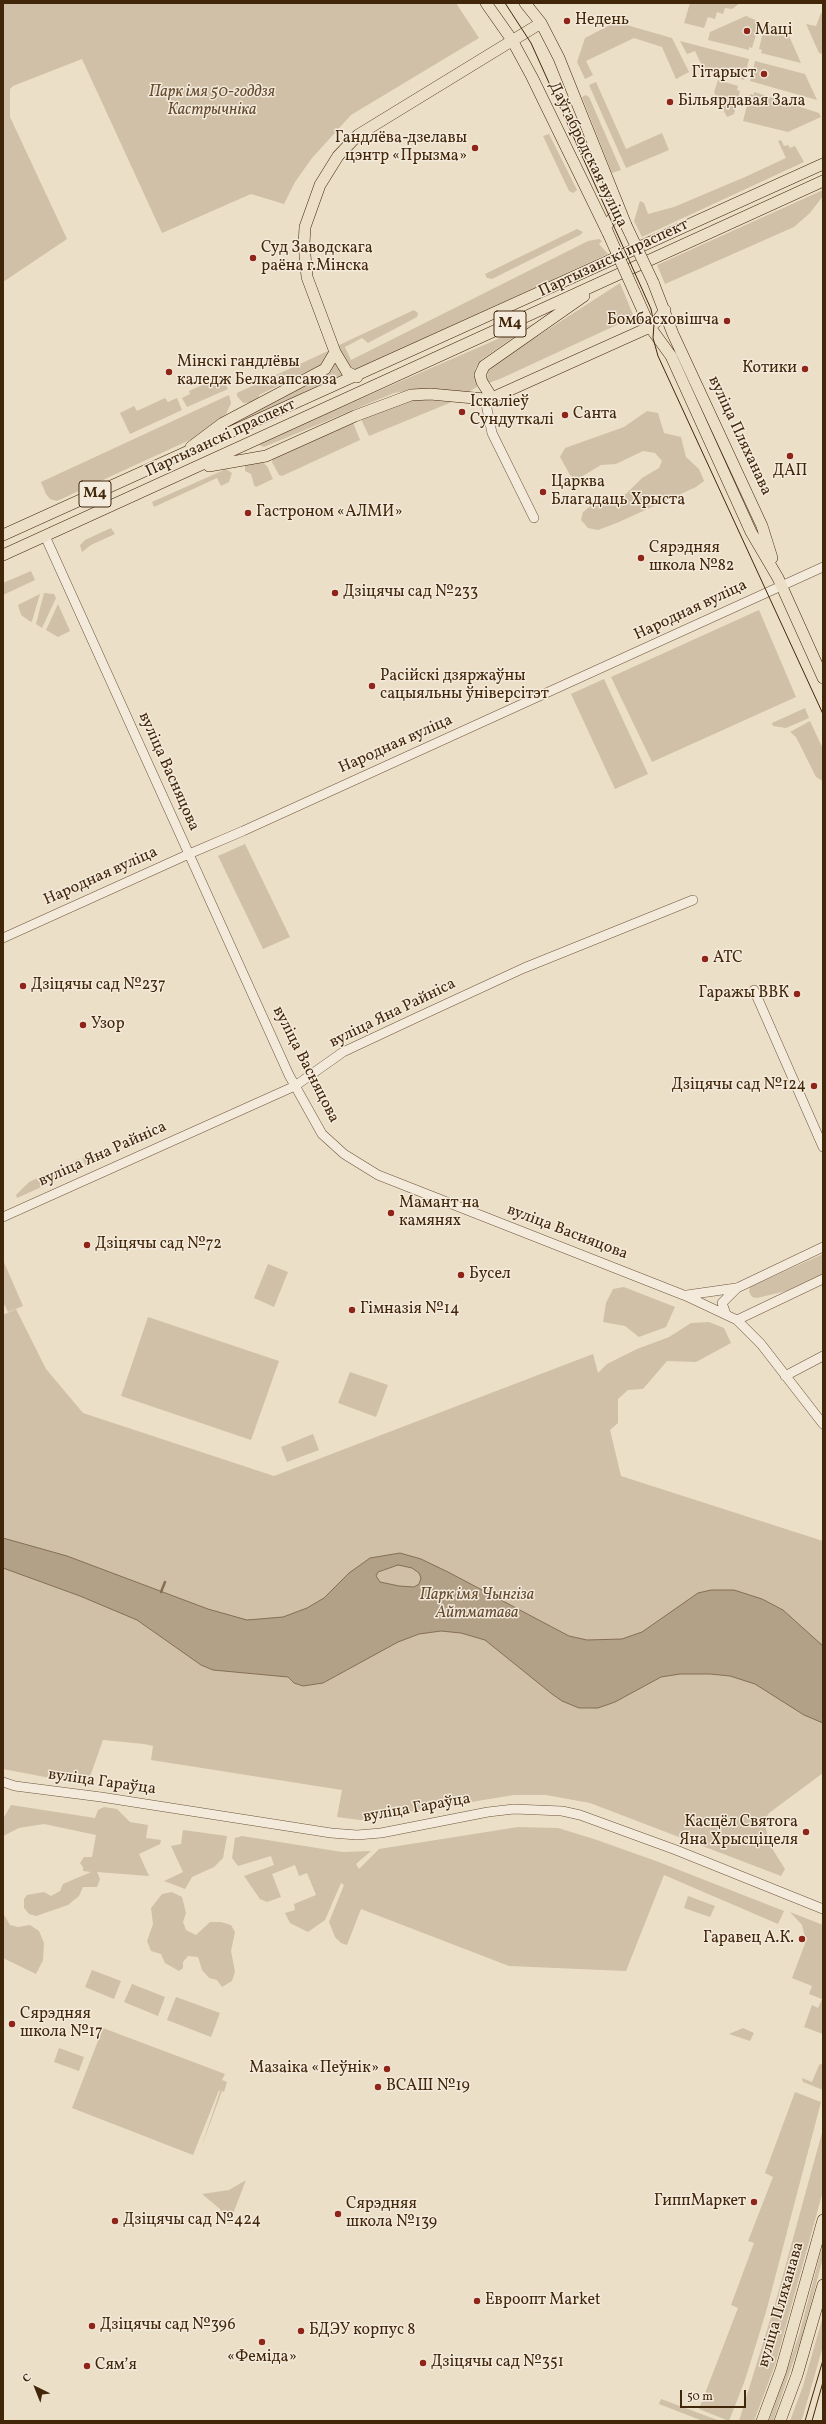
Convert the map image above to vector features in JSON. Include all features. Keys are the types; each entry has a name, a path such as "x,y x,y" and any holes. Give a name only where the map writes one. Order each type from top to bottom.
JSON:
{"main road":[{"name":"Даўгабродская вуліца","path":"486,3 512,40 607,230 650,327"},
{"name":"Даўгабродская вуліца","path":"525,3 540,22 567,77 626,225 665,310"},
{"path":"357,377 347,372 335,352 310,288 304,244 308,217 326,174 338,156 358,135 540,22"},
{"name":"Партызанскі праспект","path":"3,535 357,377 823,164"},
{"name":"Партызанскі праспект","path":"3,555 197,468 823,181"},
{"path":"607,230 620,210"},
{"path":"489,399 480,375 484,366 610,279"},
{"path":"197,468 266,456 361,413 411,396 430,394 489,399 650,327 665,310"},
{"name":"вуліца Пляханава","path":"665,310 762,526 780,582"},
{"name":"вуліца Пляханава","path":"650,327 671,356 751,532 780,582 823,678"},
{"path":"178,457 224,423 325,369 335,352"},
{"path":"44,517 45,536"},
{"name":"вуліца Пляханава","path":"762,2421 781,2370 823,2220"},
{"path":"780,2421 797,2375 823,2285"}],"street":[{"path":"489,399 492,433 534,518"},
{"name":"вуліца Васняцова","path":"45,536 294,1086 322,1134 344,1154 378,1175 686,1296 737,1320 752,1334 823,1424"},
{"name":"Народная вуліца","path":"3,938 189,854 264,822 780,582 823,568"},
{"name":"вуліца Яна Райніса","path":"3,1217 294,1086 343,1052 524,968 693,900"},
{"path":"754,990 823,1147"},
{"path":"726,1314 722,1307 724,1299 737,1288 823,1247"},
{"path":"737,1320 823,1280"},
{"path":"686,1296 737,1288"},
{"path":"785,1376 823,1356"},
{"name":"вуліца Гараўца","path":"3,1782 14,1786 101,1797 331,1833 357,1835 381,1833 488,1812 514,1809 562,1811 580,1814 676,1850 823,1909"}],"green space":[{"name":"Парк імя 50-годдзя Кастрычніка","path":"3,3 456,3 479,38 351,115 312,158 295,182 284,204 251,194 162,233 82,59 13,86 10,89 10,117 67,239 3,282"},
{"path":"690,3 740,3 732,9 725,8 723,14 717,12 715,19 708,17 704,28 684,23"},
{"path":"821,13 823,13 823,54 819,53 806,24 816,26"},
{"path":"746,16 760,22 752,48 749,47 749,50 708,40 710,32"},
{"path":"616,22 672,38 689,72 676,79 662,47 634,38 586,61 593,75 585,79 577,62 585,38"},
{"path":"768,25 786,29 801,63 761,53 762,50 759,49 764,28"},
{"path":"680,41 749,59 744,80 703,68 695,51 687,54"},
{"path":"755,61 805,74 817,100 750,81"},
{"path":"718,80 738,86 737,90 740,91 734,114 727,117 714,92"},
{"path":"596,82 626,149 662,133 669,150 626,168 589,85"},
{"path":"754,92 819,113 821,117 788,132 743,121 750,94 754,95"},
{"path":"586,95 589,97 621,170 612,173 582,97"},
{"path":"549,134 577,190 573,193 569,191 543,136"},
{"path":"781,140 784,146 788,145 790,148 795,146 804,162 642,237 634,221 640,201 644,203 648,214 674,207 745,177 786,158 778,141"},
{"path":"823,190 823,196 810,213 794,227 665,284 657,265"},
{"path":"577,229 583,232 580,235 492,279 487,278 485,274"},
{"path":"599,239 602,241 599,244 608,254 357,369 350,370 337,346 414,310 418,313 417,317 368,343 362,338 345,347 351,360 588,241"},
{"path":"620,283 634,317 489,383 487,380 488,371 496,363"},
{"path":"532,324 481,360 475,369 477,387 470,391 462,393 407,391 394,393 264,447 257,444"},
{"path":"328,351 328,359 325,363 259,395 259,399 255,402 243,403 237,396 237,393"},
{"path":"336,362 337,367 344,374 238,423"},
{"path":"222,376 228,389 187,407 182,398 190,394 189,391"},
{"path":"229,395 231,403 226,414 192,439 57,501 50,499 46,494 41,482"},
{"path":"165,398 168,402 177,398 182,410 130,434 120,413 134,406 137,411"},
{"path":"413,399 452,402 369,436 360,417"},
{"path":"647,411 658,413 664,433 681,437 686,457 699,469 704,481 696,487 619,522 598,530 588,528 581,520 583,512 592,505 626,494 642,478 659,468 662,461 655,453 643,451 616,464 601,465 576,480 570,475 560,457 565,448 624,427"},
{"path":"352,420 360,440 282,476 279,475 272,462 273,458"},
{"path":"261,461 267,466 273,479 256,487 251,474 245,471 245,463"},
{"path":"226,469 232,473 229,482 221,486 217,478 154,507 152,502"},
{"path":"111,528 115,534 91,545 82,552 80,545 85,540"},
{"path":"31,571 35,580 3,595 3,583"},
{"path":"44,593 54,594 56,598 42,628 36,624"},
{"path":"40,594 31,622 21,615 18,605"},
{"path":"58,604 70,631 58,637 46,630"},
{"path":"759,610 796,697 652,762 611,677"},
{"path":"604,679 648,774 615,789 571,694"},
{"path":"805,708 809,718 786,728 773,726 772,723"},
{"path":"810,721 823,749 823,781 816,777 796,737 790,732"},
{"path":"245,844 290,937 263,949 218,856"},
{"path":"94,1153 113,1154 86,1166 82,1158"},
{"path":"79,1159 83,1168 68,1175 64,1166"},
{"path":"61,1167 65,1176 50,1183 46,1174"},
{"path":"44,1175 48,1184 17,1198 16,1195 29,1182"},
{"path":"823,1254 823,1275 786,1291 757,1298 752,1297 749,1292 750,1287"},
{"path":"3,1260 23,1306 8,1312 3,1302"},
{"path":"268,1264 288,1272 274,1307 254,1298"},
{"path":"624,1287 675,1307 666,1327 639,1337 625,1326 603,1322 606,1303 613,1289"},
{"name":"Парк імя Чынгіза Айтматава","path":"16,1309 46,1369 83,1413 274,1476 593,1354 598,1373 607,1364 637,1349 669,1337 691,1323 709,1322 724,1328 731,1343 696,1362 667,1361 643,1389 628,1390 618,1399 618,1423 610,1430 621,1476 823,1541 823,1773 769,1813 764,1821 770,1845 785,1869 781,1876 590,1803 546,1795 514,1795 360,1820 337,1817 342,1790 151,1760 153,1746 144,1744 103,1740 87,1785 3,1769 3,1315"},
{"path":"148,1317 279,1361 251,1440 121,1396"},
{"path":"350,1372 388,1385 376,1417 338,1403"},
{"path":"313,1434 319,1450 287,1462 281,1447"},
{"path":"11,1805 95,1818 98,1810 104,1807 117,1809 130,1822 148,1825 146,1838 161,1840 160,1844 139,1854 149,1876 97,1872 100,1879 97,1887 83,1887 79,1896 68,1905 36,1916 29,1914 24,1908 24,1899 27,1895 44,1892 51,1896 60,1891 63,1884 91,1872 83,1871 83,1867 80,1863 84,1857 92,1857 96,1835 44,1824 19,1828 3,1836 3,1819"},
{"path":"518,1827 558,1828 594,1839 656,1861 784,1911 778,1924 664,1875 626,1971 509,1966 361,1909 347,1945 341,1943 335,1937 329,1922 344,1885 341,1883 325,1920 308,1932 290,1923 285,1913 295,1910 294,1904 316,1895 307,1873 299,1876 295,1865 272,1874 281,1897 267,1902 260,1899 244,1876 274,1865 271,1856 238,1866 232,1858 235,1838 242,1836 342,1852 371,1851 356,1864 359,1869 379,1849"},
{"path":"183,1830 227,1836 223,1858 214,1867 192,1877 185,1889 164,1881 183,1872 171,1846 181,1844"},
{"path":"172,1892 182,1897 186,1913 183,1922 186,1930 196,1935 210,1922 221,1922 231,1925 235,1932 231,1951 235,1972 232,1981 222,1987 217,1980 209,1978 202,1970 198,1957 188,1956 183,1962 183,1968 179,1971 165,1963 161,1954 151,1951 147,1941 153,1924 151,1908 162,1894"},
{"path":"688,1896 715,1906 710,1917 684,1908"},
{"path":"790,1912 823,1925 823,2034 804,2027 812,2005 818,2008 822,1999 809,1994 812,1986 792,1978 806,1941 802,1925"},
{"path":"3,1913 10,1925 18,1927 30,1925 39,1931 44,1943 43,1960 36,1974 3,1958"},
{"path":"92,1970 121,1981 114,1999 85,1987"},
{"path":"132,1984 165,1997 158,2016 124,2002"},
{"path":"176,1997 220,2013 211,2037 167,2020"},
{"path":"103,2028 225,2074 222,2080 227,2082 224,2092 222,2091 201,2148 220,2091 219,2090 193,2155 72,2108"},
{"path":"743,2028 754,2033 750,2041 729,2034"},
{"path":"59,2048 84,2057 79,2071 54,2062"},
{"path":"823,2063 823,2090 803,2082 802,2078 812,2082 819,2065"},
{"path":"795,2092 821,2102 766,2312 745,2380 729,2421 699,2409 738,2308 731,2305 754,2243 748,2241 773,2177 765,2173"},
{"path":"823,2129 823,2191 775,2365 754,2421 739,2421 775,2304"},
{"path":"246,2180 229,2224 220,2209 202,2194 229,2190"},
{"path":"823,2244 823,2258 802,2336 773,2421 769,2421 799,2335"},
{"path":"823,2316 823,2346 803,2416 801,2421 790,2421 803,2386"},
{"path":"661,2399 720,2421 703,2421 659,2404"}],"shaded area":[{"path":"3,1538 67,1556 208,1609 247,1620 283,1617 307,1608 324,1598 349,1573 370,1558 400,1553 421,1559 448,1572 569,1636 587,1640 622,1639 642,1632 698,1593 711,1590 734,1590 762,1599 783,1610 823,1646 823,1723 804,1715 755,1684 730,1676 710,1674 680,1674 661,1677 615,1702 598,1708 579,1708 562,1701 552,1694 485,1640 461,1633 441,1631 419,1634 398,1642 323,1683 303,1686 294,1683 288,1677 213,1670 201,1665 137,1620 80,1596 3,1568","holes":["398,1565 412,1568 419,1573 421,1578 419,1584 414,1587 380,1582 376,1576 378,1572"]}],"waterway":[{"path":"161,1592 165,1582"}],"tram line":[{"path":"505,3 531,43 651,309 654,324 653,338 658,356 823,714"},
{"path":"805,2421 823,2360"},
{"path":"812,2421 823,2382"}],"place":[{"name":"Недень","path":"567,21"},
{"name":"Маці","path":"747,31"},
{"name":"Гітарыст","path":"764,74"},
{"name":"Більярдавая Зала","path":"670,102"},
{"name":"Гандлёва-дзелавы цэнтр «Прызма»","path":"475,148"},
{"name":"Суд Заводскага раёна г.Мінска","path":"253,258"},
{"name":"Бомбасховішча","path":"727,321"},
{"name":"Котики","path":"805,369"},
{"name":"Мінскі гандлёвы каледж Белкаапсаюза","path":"169,372"},
{"name":"Іскаліеў Сундуткалі","path":"462,412"},
{"name":"Санта","path":"565,415"},
{"name":"ДАП","path":"790,456"},
{"name":"Царква Благадаць Хрыста","path":"543,492"},
{"name":"Гастроном «АЛМИ»","path":"248,513"},
{"name":"Сярэдняя школа №82","path":"641,558"},
{"name":"Дзіцячы сад №233","path":"335,593"},
{"name":"Расійскі дзяржаўны сацыяльны ўніверсітэт","path":"372,686"},
{"name":"АТС","path":"705,959"},
{"name":"Дзіцячы сад №237","path":"23,986"},
{"name":"Гаражы ВВК","path":"797,994"},
{"name":"Узор","path":"83,1025"},
{"name":"Дзіцячы сад №124","path":"814,1086"},
{"name":"Мамант на камянях","path":"391,1213"},
{"name":"Дзіцячы сад №72","path":"87,1245"},
{"name":"Бусел","path":"461,1275"},
{"name":"Гімназія №14","path":"352,1310"},
{"name":"Касцёл Святога Яна Хрысціцеля","path":"806,1832"},
{"name":"Гаравец А.К.","path":"802,1939"},
{"name":"Сярэдняя школа №17","path":"12,2024"},
{"name":"Мазаіка «Пеўнік»","path":"387,2069"},
{"name":"ВСАШ №19","path":"378,2087"},
{"name":"ГиппМаркет","path":"754,2202"},
{"name":"Сярэдняя школа №139","path":"338,2214"},
{"name":"Дзіцячы сад №424","path":"115,2221"},
{"name":"Евроопт Market","path":"477,2301"},
{"name":"Дзіцячы сад №396","path":"92,2326"},
{"name":"БДЭУ корпус 8","path":"301,2331"},
{"name":"«Феміда»","path":"262,2342"},
{"name":"Дзіцячы сад №351","path":"423,2363"},
{"name":"Сямʼя","path":"87,2366"}]}
